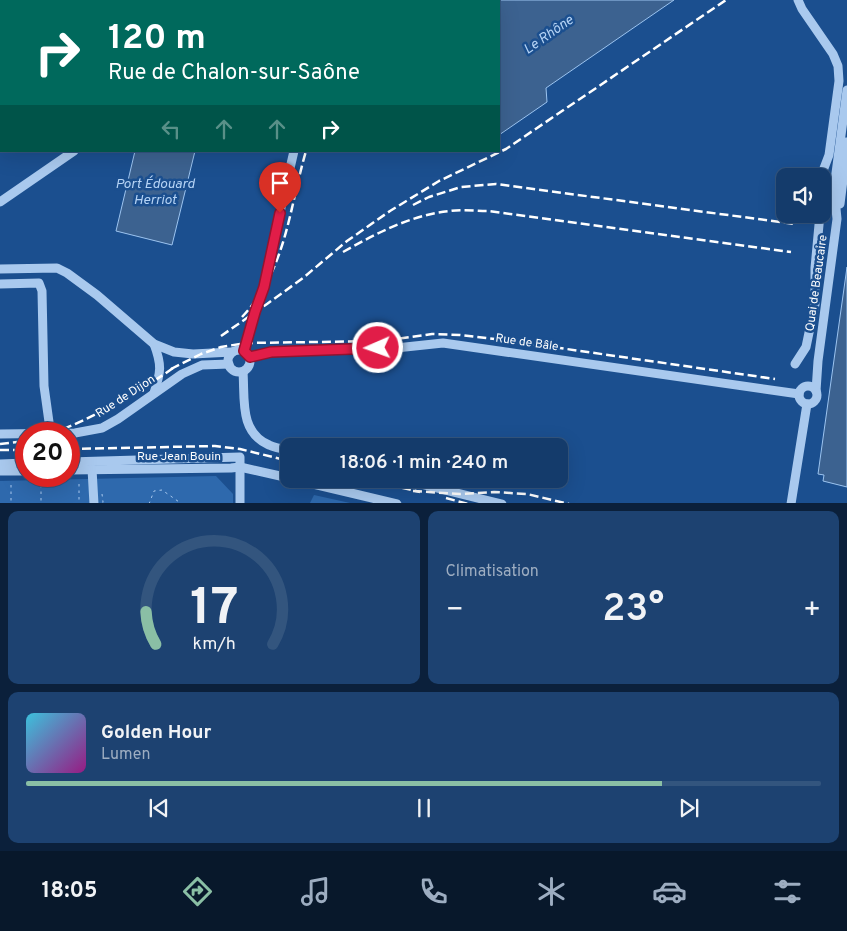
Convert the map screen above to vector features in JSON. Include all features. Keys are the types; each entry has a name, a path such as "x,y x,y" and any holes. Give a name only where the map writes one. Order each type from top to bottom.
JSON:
{"street":[{"path":"798,0 833,54 838,66 840,81 829,155 824,168"},
{"name":"Quai de Beaucaire","path":"816,391 818,360 837,219 834,188 847,90"},
{"path":"837,219 844,172 847,133"},
{"path":"0,202 73,152"},
{"path":"232,352 228,358 228,364 232,370 243,372 250,364 247,354 255,312 264,287 294,152"},
{"path":"844,172 847,160"},
{"path":"795,364 806,347 815,304 815,268 819,223"},
{"path":"0,269 57,268 97,295 154,344 174,352 193,354 238,350 247,354"},
{"path":"0,284 39,283 42,291 44,386 49,422"},
{"name":"Rue de Bâle","path":"247,354 396,348 443,342 799,394"},
{"path":"154,344 160,361 159,378 154,393"},
{"name":"Quai de Beaucaire","path":"799,394 801,388 806,386 818,360"},
{"name":"Rue de Dijon","path":"80,432 102,428 118,419 182,374 202,365 228,364"},
{"path":"243,372 244,414 248,427 259,440 280,448"},
{"path":"806,386 812,387 816,391 817,396 814,401 807,404"},
{"path":"799,394 800,399 807,404"},
{"path":"791,503 807,404"},
{"name":"Rue de Dijon","path":"0,434 15,434"},
{"name":"Rue Jean Bouin","path":"80,462 240,462 280,475"},
{"path":"240,462 240,503"},
{"name":"Rue Jean Bouin","path":"80,470 231,468 240,462"},
{"path":"0,464 15,463"},
{"path":"92,469 94,503"},
{"path":"0,471 15,471"},
{"name":"Rue Jean Bouin","path":"331,488 393,503"},
{"path":"437,488 498,503"}],"path":[{"path":"11,485 11,503"},
{"path":"40,487 41,503"},
{"path":"79,487 79,503"},
{"path":"148,503 154,491 162,490 181,503"}],"shaded area":[{"path":"216,476 233,494 233,503 0,503 0,481 15,481 15,487 80,487 80,479"},
{"path":"314,495 350,503 310,503"}],"water":[{"name":"Le Rhône","path":"500,0 674,0 546,88 547,102 500,134"},
{"name":"Port Édouard Herriot","path":"135,152 195,152 172,245 116,231"},
{"path":"847,267 847,487 823,481 824,475 818,474"}],"railway":[{"path":"500,152 726,0"},
{"path":"242,317 257,299 277,260 290,217 306,152"},
{"path":"221,336 303,278 347,241 390,211 439,181 500,152"},
{"path":"413,205 429,197 461,187 496,184 795,224"},
{"path":"343,252 408,221 422,216 455,210 488,211 791,252"},
{"path":"171,369 201,354 221,347 246,343 382,341 432,334 511,341 775,379"},
{"path":"79,422 116,404 176,366"},
{"path":"0,444 15,442"},
{"path":"80,449 215,446 240,449 280,459"},
{"path":"0,450 15,450"},
{"path":"403,488 420,492"},
{"path":"413,491 460,494 494,492 527,494 565,503"},
{"path":"446,498 464,503"}],"route":[{"path":"280,213 264,287 244,351 250,357 271,352 378,348"}]}
